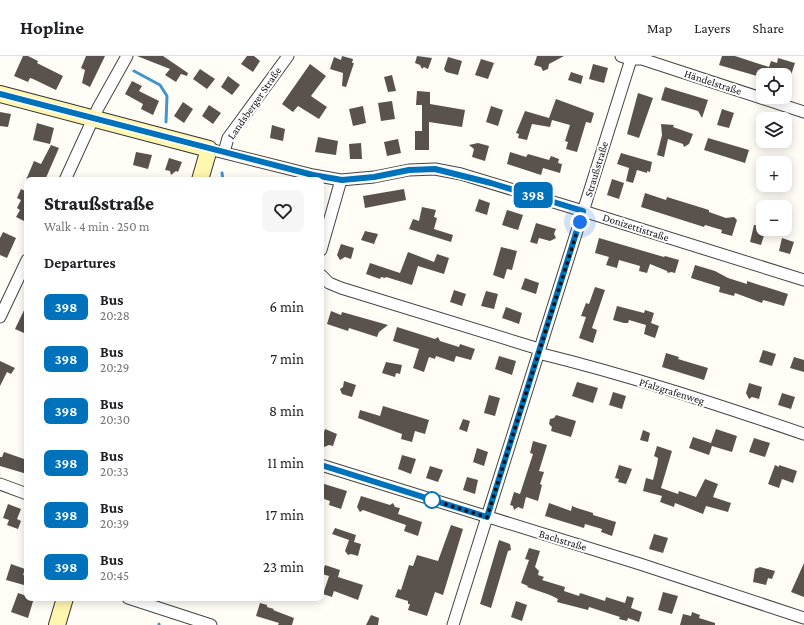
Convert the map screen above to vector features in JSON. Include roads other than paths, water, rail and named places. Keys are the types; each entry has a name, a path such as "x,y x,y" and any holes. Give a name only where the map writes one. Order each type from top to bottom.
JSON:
{"street":[{"path":"66,177 93,118 127,56"},
{"name":"Landsberger Straße","path":"202,177 217,150 228,138 288,56"},
{"name":"Händelstraße","path":"628,57 642,59 804,112"},
{"name":"Straußstraße","path":"453,625 583,211 628,57"},
{"name":"Donizettistraße","path":"0,94 313,175 342,180 374,177 409,170 435,169 484,180 804,280"},
{"path":"324,240 342,180"},
{"path":"0,317 24,266"},
{"name":"Pfalzgrafenweg","path":"324,279 329,283 341,288 539,351 688,395 804,434"},
{"name":"Bachstraße","path":"324,466 640,564 804,618"},
{"path":"0,484 24,493"},
{"path":"57,625 64,601"},
{"path":"137,601 211,625"}],"waterway":[{"path":"134,71 160,85 167,96 166,122"},
{"path":"222,173 223,177"}]}
